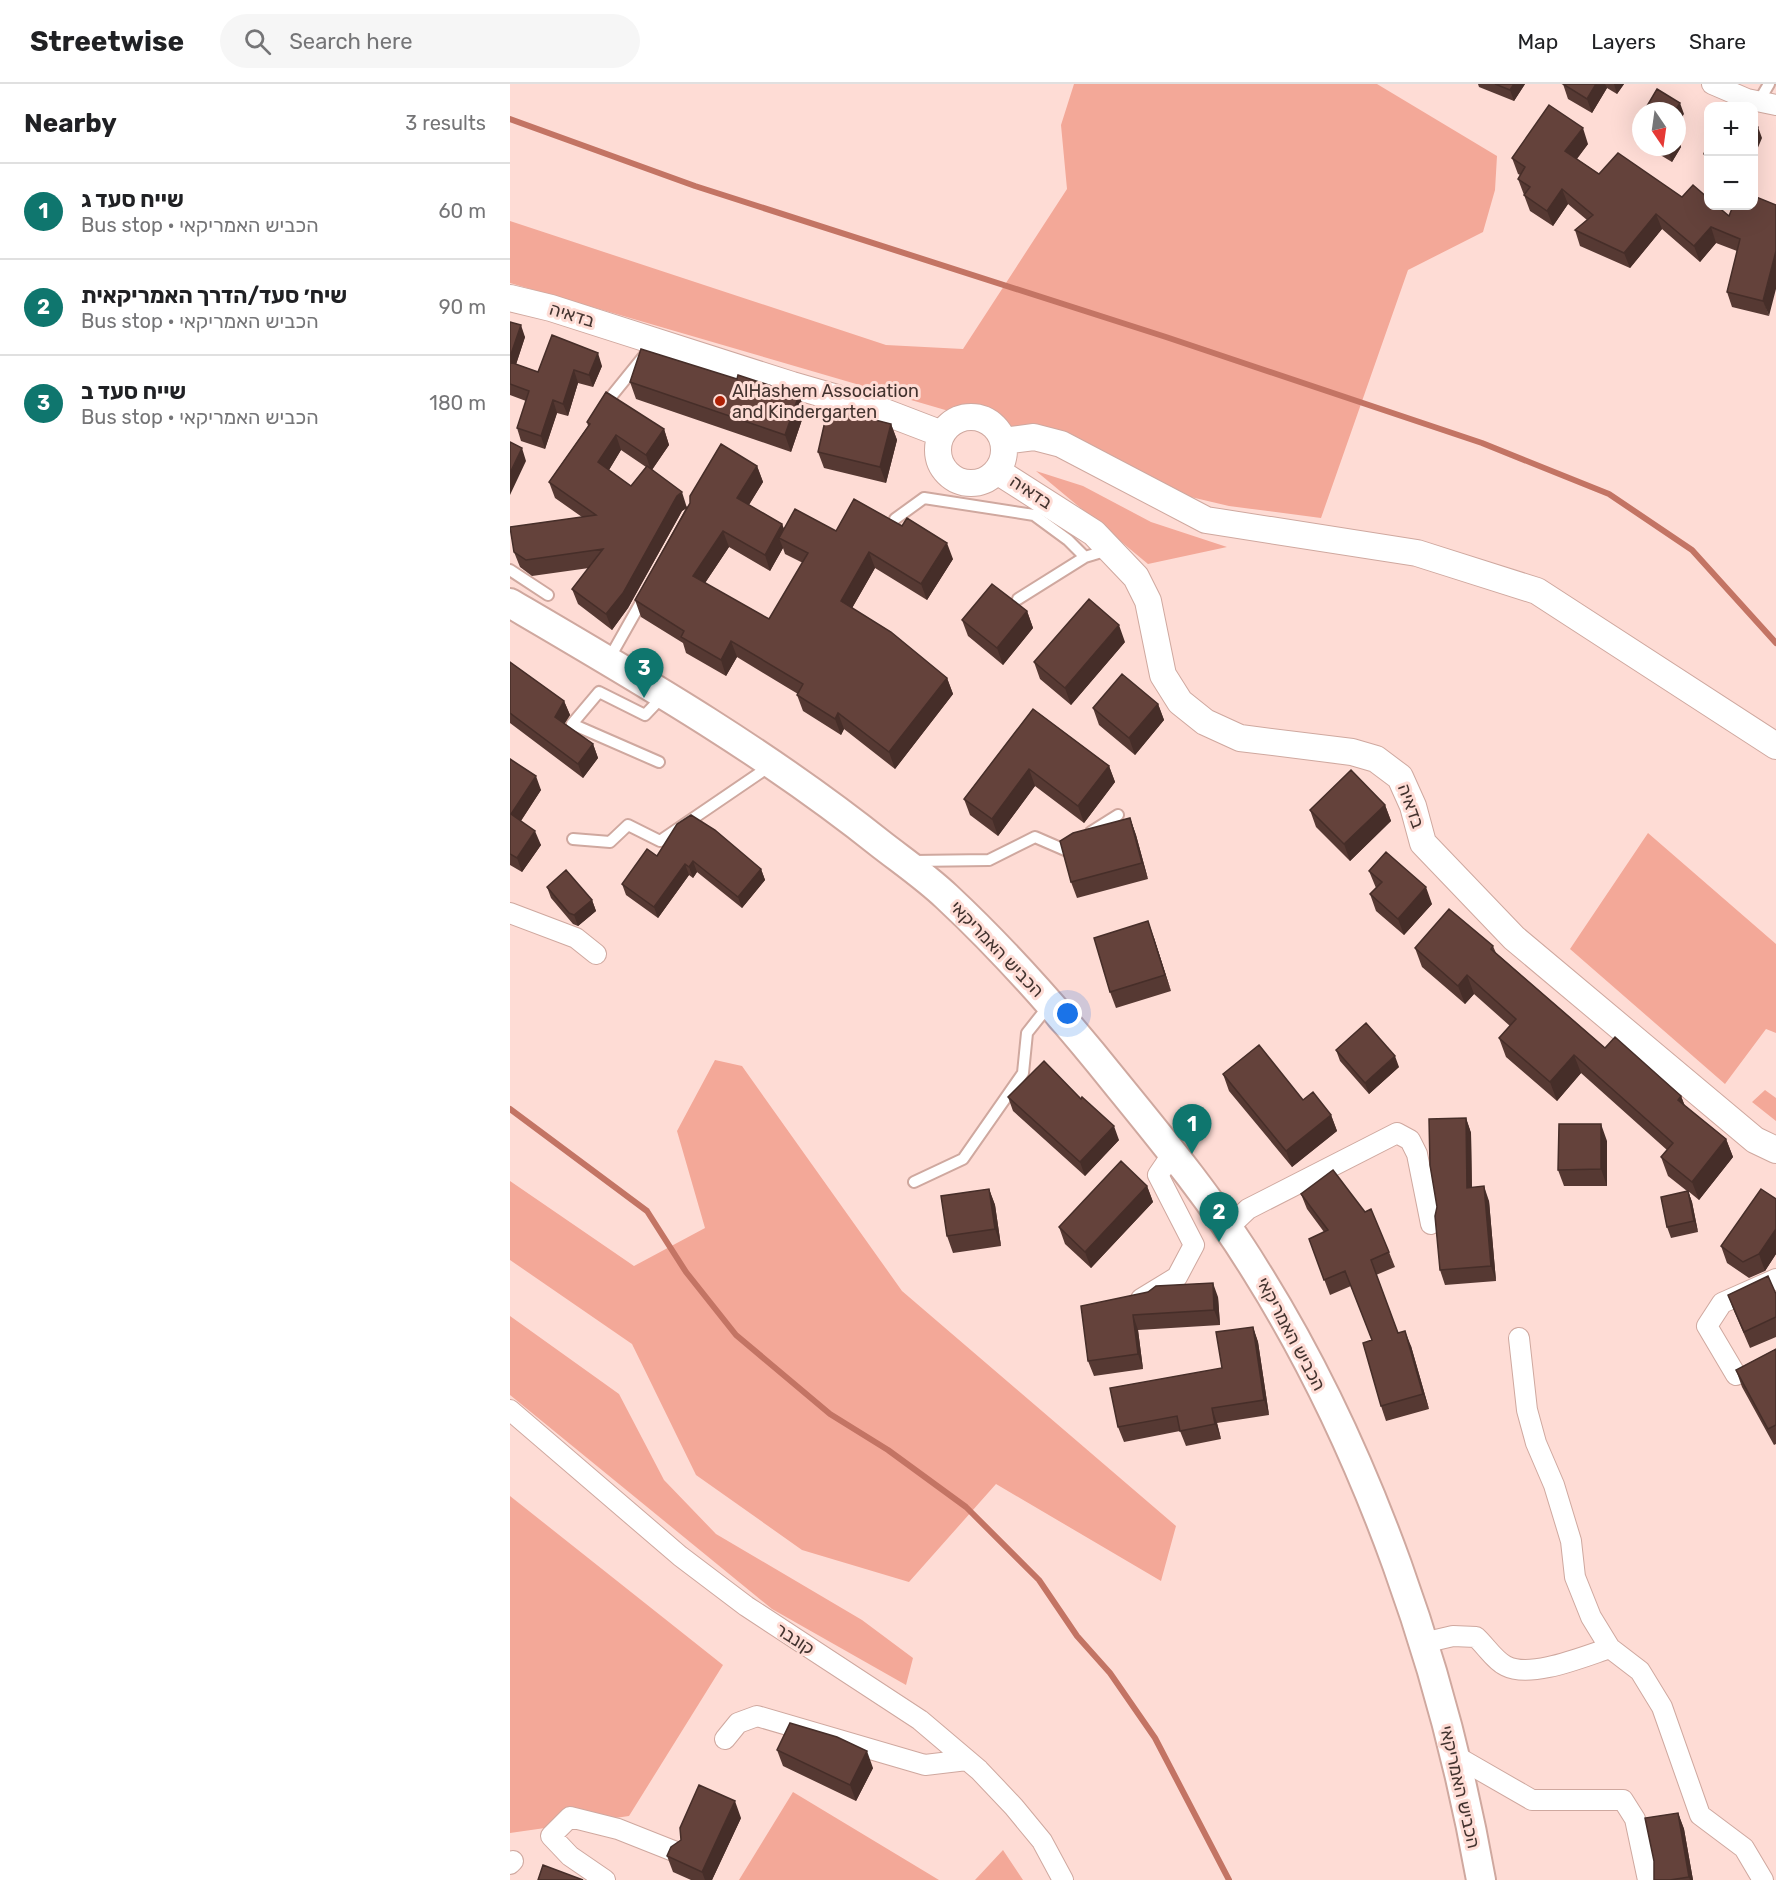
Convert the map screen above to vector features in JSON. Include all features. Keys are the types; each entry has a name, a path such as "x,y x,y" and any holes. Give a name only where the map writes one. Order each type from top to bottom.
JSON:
{"main road":[{"name":"הכביש האמריקאי","path":"510,603 664,695 773,764 846,816 946,896 1050,1004 1173,1153 1228,1228 1269,1293 1314,1374 1356,1460 1415,1612 1452,1754 1481,1880"}],"street":[{"path":"1712,84 1768,103"},
{"name":"בדאיה","path":"510,298 551,308 882,411 942,434"},
{"path":"975,417 990,423 1004,441 1004,457 997,471 978,482 963,482 950,475 939,456 942,434 958,419 975,417"},
{"path":"1004,441 1034,437 1061,444 1206,520 1417,553 1537,591 1776,746"},
{"name":"בדאיה","path":"997,471 1094,533 1097,553 1136,577 1148,601 1163,675 1180,702 1205,722 1240,738 1352,752 1376,759 1400,777 1413,806 1423,843 1515,938 1755,1140 1776,1150"},
{"path":"510,914 576,938 597,954"},
{"path":"1228,1228 1248,1209 1397,1133 1410,1140 1418,1154 1431,1224"},
{"path":"1120,1302 1143,1298 1177,1277 1194,1245 1158,1175 1173,1153"},
{"path":"1736,1375 1707,1326 1722,1303 1776,1279"},
{"path":"1519,1338 1527,1410 1536,1443 1558,1496 1571,1541 1575,1577 1591,1617 1610,1648 1640,1671 1662,1707 1700,1815 1744,1848 1763,1880"},
{"name":"קונבר","path":"510,1410 680,1556 746,1606 920,1720 967,1760 1014,1808 1042,1841 1063,1880"},
{"path":"1423,1643 1453,1635 1476,1637 1506,1666 1523,1669 1556,1666 1610,1648"},
{"path":"725,1739 738,1723 757,1716 925,1765 967,1760"},
{"path":"1452,1754 1532,1800 1623,1800 1635,1819 1648,1880"},
{"path":"605,1880 570,1856 551,1836 570,1817 618,1829 676,1852"}],"lane":[{"path":"1768,103 1769,84"},
{"path":"610,398 656,342"},
{"path":"895,519 924,498 1034,515 1068,540 1097,553"},
{"path":"1018,599 1097,553"},
{"path":"510,570 548,595"},
{"path":"608,662 648,588"},
{"path":"659,762 572,724 599,692 645,715 664,695"},
{"path":"573,839 610,842 628,825 660,841 773,764"},
{"path":"903,862 989,860 1035,837 1065,850 1118,815"},
{"path":"914,1182 963,1159 1023,1073 1027,1033 1050,1004"}],"shaded area":[{"path":"1074,84 1377,84 1497,156 1495,190 1483,232 1408,270 1321,518 1229,506 1178,494 983,421 510,283 510,221 886,345 963,349 1067,189 1061,125"},
{"path":"1036,471 1083,486 1151,522 1227,547 1148,564"},
{"path":"1648,833 1776,944 1776,1033 1766,1029 1725,1084 1570,949"},
{"path":"715,1060 742,1066 902,1291 1176,1526 1161,1581 996,1484 909,1582 802,1550 696,1475 632,1344 510,1260 510,1181 634,1266 705,1228 677,1131"},
{"path":"1765,1090 1776,1098 1776,1121 1752,1102"},
{"path":"510,1316 619,1394 664,1480 716,1534 862,1620 913,1658 906,1685 772,1609 510,1395"},
{"path":"510,1496 723,1665 629,1816 510,1833"},
{"path":"793,1792 939,1880 739,1880"},
{"path":"1003,1850 1023,1880 975,1880"}],"building":[{"path":"1495,84 1514,84 1510,90"},
{"path":"1563,84 1596,84 1587,99"},
{"path":"1657,89 1678,102 1649,102"},
{"path":"1549,105 1583,128 1565,151 1599,174 1618,153 1682,197 1693,185 1704,195 1704,210 1722,210 1729,216 1731,210 1758,210 1758,198 1776,205 1776,251 1763,301 1727,292 1740,239 1711,227 1694,246 1656,214 1624,253 1575,230 1593,215 1562,189 1547,211 1524,195 1530,187 1518,179 1525,167 1512,158"},
{"path":"510,322 521,325 510,357"},
{"path":"552,335 598,353 589,375 574,370 563,404 553,400 541,436 517,428 529,391 510,384 510,362 538,372"},
{"path":"641,349 737,379 738,375 799,395 785,435 630,382"},
{"path":"606,392 664,429 646,455 616,435 598,462 631,486 647,466 682,492 677,496 623,593 606,614 572,589 603,549 526,560 514,552 510,527 596,515 549,482 590,424 587,422"},
{"path":"828,408 891,424 880,467 818,452"},
{"path":"510,442 522,448 510,473"},
{"path":"721,444 757,466 737,498 782,524 765,555 723,531 693,576 769,619 808,553 779,538 795,509 836,531 854,499 902,526 907,518 947,543 921,584 869,552 841,601 891,632 947,678 889,752 838,713 835,719 797,695 803,684 731,641 721,660 681,637 684,631 635,600 690,503 690,496"},
{"path":"992,584 1027,611 997,648 962,620"},
{"path":"1089,599 1119,625 1065,688 1034,662"},
{"path":"510,662 564,701 555,717 593,744 578,764 510,713"},
{"path":"1122,674 1158,704 1129,738 1093,708"},
{"path":"1033,709 1109,766 1078,806 1029,769 992,819 964,799"},
{"path":"510,759 536,776 511,814 535,831 517,858 510,854"},
{"path":"1351,770 1385,805 1344,844 1310,810"},
{"path":"691,815 715,830 761,869 738,897 693,861 689,867 685,864 654,907 622,884 647,849 657,856 677,824"},
{"path":"1130,818 1142,863 1071,882 1060,841 1073,833"},
{"path":"1386,852 1426,887 1398,919 1370,894 1382,882 1369,871"},
{"path":"566,870 592,900 574,915 569,913 547,887"},
{"path":"1449,909 1493,946 1491,949 1605,1048 1615,1037 1681,1096 1678,1100 1726,1139 1692,1182 1661,1157 1673,1143 1574,1055 1550,1082 1499,1038 1516,1019 1467,975 1458,986 1415,948"},
{"path":"1148,921 1165,975 1110,992 1094,938"},
{"path":"1366,1023 1395,1056 1365,1083 1336,1050"},
{"path":"1259,1045 1303,1100 1313,1092 1331,1115 1286,1151 1223,1074"},
{"path":"1044,1061 1081,1099 1082,1097 1114,1126 1080,1162 1008,1097"},
{"path":"1466,1118 1467,1188 1484,1186 1491,1266 1440,1270 1435,1216 1437,1207 1430,1165 1429,1119"},
{"path":"1559,1124 1601,1124 1601,1169 1558,1170"},
{"path":"1121,1161 1147,1186 1085,1252 1059,1227"},
{"path":"1333,1170 1365,1212 1371,1209 1389,1252 1371,1260 1398,1333 1405,1331 1423,1394 1381,1406 1363,1343 1372,1340 1345,1271 1324,1280 1309,1239 1328,1230 1301,1194"},
{"path":"989,1189 995,1229 947,1236 941,1196"},
{"path":"1761,1189 1776,1199 1776,1229 1759,1254 1743,1262 1721,1246"},
{"path":"1688,1191 1694,1221 1667,1227 1661,1197"},
{"path":"1768,1276 1776,1294 1776,1317 1744,1332 1728,1295"},
{"path":"1213,1283 1214,1310 1133,1315 1138,1354 1088,1361 1081,1306 1148,1292 1156,1286"},
{"path":"1253,1327 1264,1400 1212,1408 1215,1424 1180,1431 1177,1416 1118,1427 1110,1388 1222,1368 1216,1332"},
{"path":"1776,1349 1776,1425 1768,1429 1736,1370"},
{"path":"790,1723 837,1737 867,1751 850,1785 777,1750"},
{"path":"699,1785 735,1801 702,1872 667,1856 671,1847 681,1840 680,1828"},
{"path":"1678,1813 1689,1877 1654,1880 1654,1861 1645,1818"},
{"path":"543,1865 583,1880 538,1880"}],"waterway":[{"path":"510,119 695,186 1166,337 1482,443 1609,494 1692,550 1776,643"},
{"path":"510,1109 647,1211 686,1272 736,1335 830,1414 888,1450 966,1507 1039,1580 1077,1636 1110,1673 1155,1738 1229,1880"}],"place":[{"name":"AlHashem Association and Kindergarten","path":"720,401"},
{"name":"שייח סעד ב","path":"644,698"},
{"name":"שייח סעד ג","path":"1192,1154"},
{"name":"שיח׳ סעד/הדרך האמריקאית","path":"1219,1242"}]}
